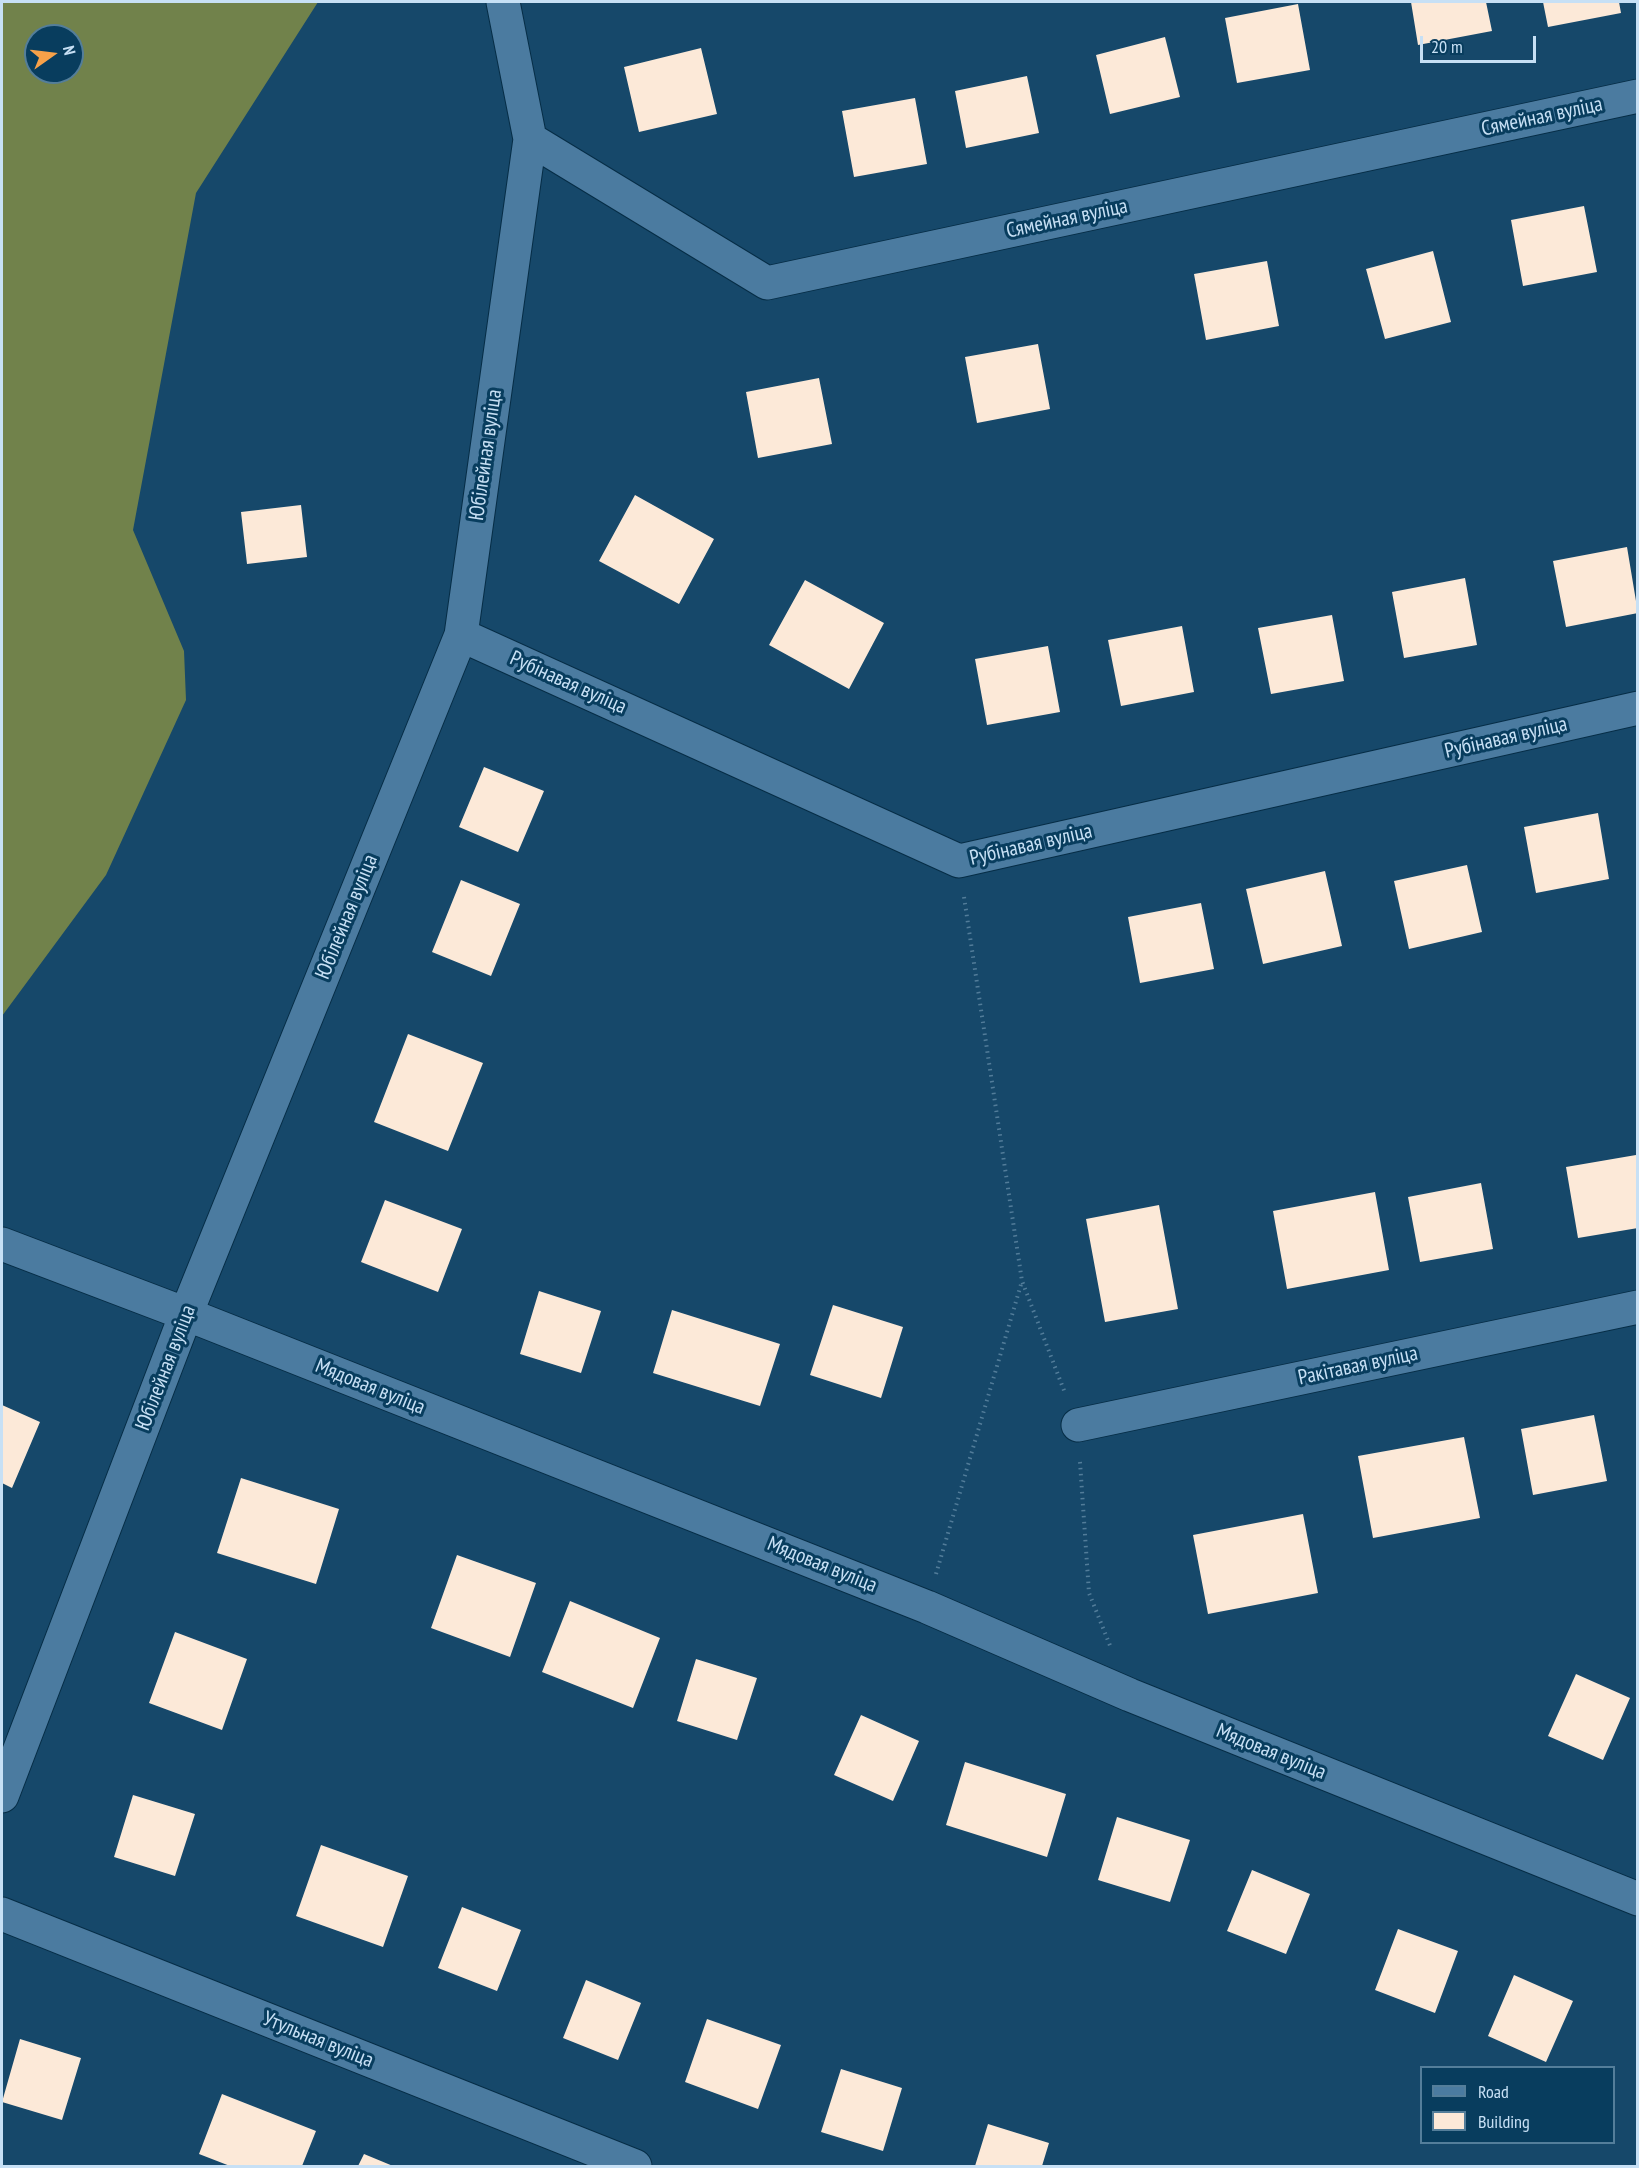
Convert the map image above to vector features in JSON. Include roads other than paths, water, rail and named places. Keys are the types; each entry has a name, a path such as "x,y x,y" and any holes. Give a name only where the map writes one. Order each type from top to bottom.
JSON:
{"street":[{"name":"Юбілейная вуліца","path":"2,1796 186,1314 461,635 530,140 503,2"},
{"name":"Сямейная вуліца","path":"530,140 767,283 1638,96"},
{"name":"Рубінавая вуліца","path":"461,635 959,861 1638,708"},
{"name":"Мядовая вуліца","path":"2,1244 186,1314 927,1607 1130,1695 1638,1899"},
{"name":"Ракітавая вуліца","path":"1078,1425 1638,1307"},
{"name":"Утульная вуліца","path":"2,1914 635,2166"}]}
